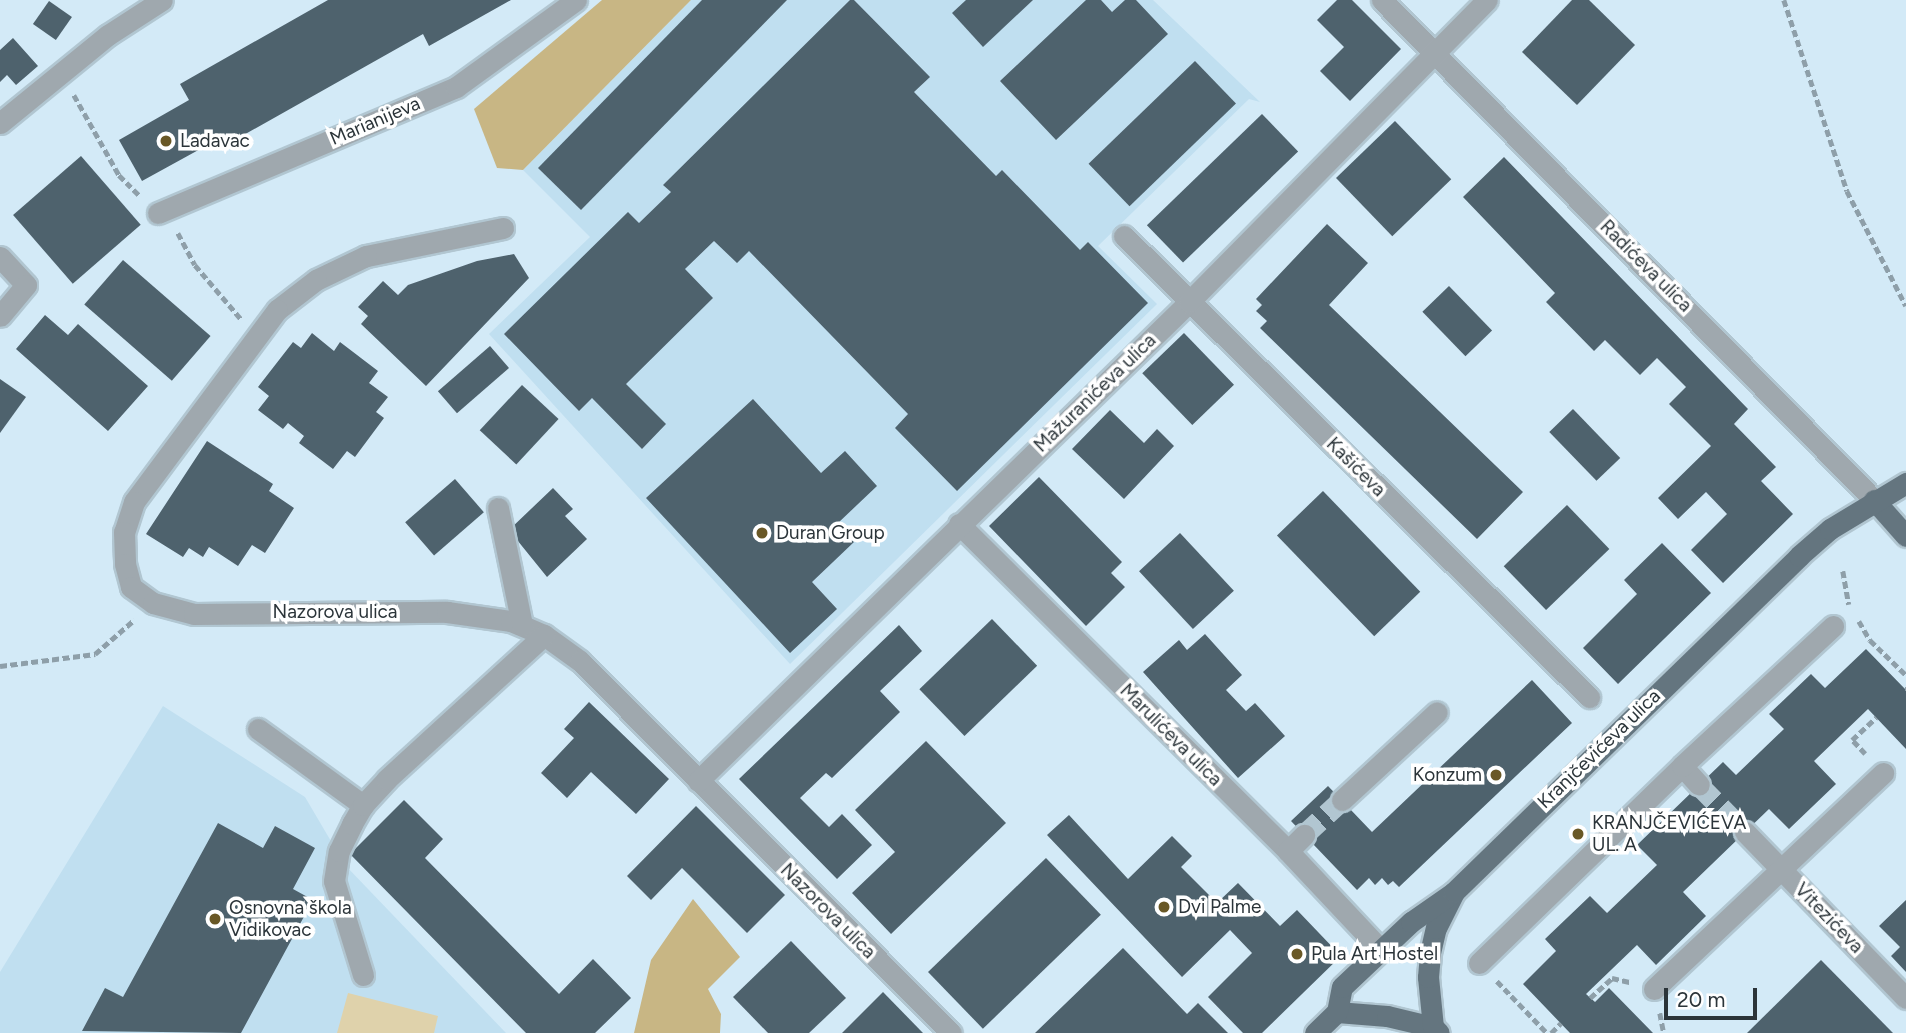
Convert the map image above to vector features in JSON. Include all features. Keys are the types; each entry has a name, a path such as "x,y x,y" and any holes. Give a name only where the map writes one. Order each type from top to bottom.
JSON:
{"main road":[{"name":"Kranjčevićeva ulica","path":"1315,1033 1337,1012 1342,987 1411,922 1454,892 1799,556 1830,529 1906,483"},
{"name":"Radićeva ulica","path":"1874,500 1906,536"},
{"path":"1337,1012 1387,1016 1436,1030 1428,977 1430,953 1436,928 1454,892"}],"street":[{"path":"0,123 108,35 162,0"},
{"name":"Marianijeva","path":"158,213 456,87 576,0"},
{"name":"Radićeva ulica","path":"1382,0 1874,500"},
{"name":"Mažuranićeva ulica","path":"698,781 1189,302 1487,0"},
{"name":"Nazorova ulica","path":"503,228 366,256 316,280 277,310 134,502 124,532 125,564 131,587 153,603 194,614 447,612 512,621 544,635 580,661 951,1033"},
{"name":"Kašićeva","path":"1125,236 1588,697"},
{"path":"0,257 26,285 0,316"},
{"path":"498,508 522,625"},
{"name":"Marulićeva ulica","path":"959,524 1288,851 1381,950"},
{"path":"1479,963 1682,766 1833,626"},
{"path":"363,975 334,881 339,851 363,805 544,635"},
{"path":"1342,800 1437,712"},
{"path":"258,729 363,805"},
{"path":"1682,766 1699,785"},
{"name":"Vitezićeva","path":"1654,989 1884,773"},
{"path":"1745,832 1782,869"},
{"path":"1288,851 1304,835"},
{"name":"Vitezićeva","path":"1782,869 1906,998"}],"path":[{"path":"1784,0 1847,191 1906,306"},
{"path":"88,125 118,175"},
{"path":"175,227 195,265 257,337"},
{"path":"1843,571 1849,604 1870,640 1906,675"},
{"path":"0,666 95,654 153,603"},
{"path":"1876,718 1852,740 1884,773"},
{"path":"1479,963 1549,1033 1561,1023"},
{"path":"1590,998 1612,978"}],"shaded area":[{"path":"602,0 691,0 523,170 497,168 474,109"},
{"path":"691,0 1153,0 1260,102 1249,99 1098,246 1157,304 790,664 489,334 590,237 523,170"},
{"name":"Osnovna škola Vidikovac","path":"163,706 305,797 345,865 506,1033 0,1033 0,972"},
{"path":"693,899 740,957 708,989 721,1014 720,1033 634,1033 651,960"},
{"path":"348,993 438,1016 434,1033 337,1033"}],"building":[{"path":"328,0 511,0 429,46 423,34 217,150 213,142 142,181 119,140 189,100 180,84"},
{"path":"702,0 787,0 581,210 538,168"},
{"path":"850,0 854,0 930,77 914,92 996,176 1002,170 1080,250 1088,242 1148,303 957,491 895,428 908,414 749,251 737,263 714,241 685,269 713,298 626,384 666,424 642,449 592,398 579,411 504,334 628,212 639,223 671,192 663,185"},
{"path":"966,0 1033,0 983,47 952,13"},
{"path":"1086,0 1101,0 1112,12 1125,0 1136,0 1168,34 1056,140 1000,81"},
{"path":"1337,0 1352,0 1401,49 1350,101 1320,71 1344,47 1317,20"},
{"path":"1572,0 1589,0 1635,45 1577,105 1522,52"},
{"path":"49,1 72,17 56,40 33,24"},
{"path":"13,38 38,66 16,85 7,75 0,82 0,50"},
{"path":"1195,61 1236,103 1130,206 1089,164"},
{"path":"1262,114 1298,151 1183,263 1147,225"},
{"path":"1395,121 1451,179 1392,236 1336,178"},
{"path":"81,156 141,225 73,284 13,215"},
{"path":"1504,157 1748,409 1734,424 1776,467 1761,481 1793,514 1723,583 1691,550 1727,514 1706,492 1678,519 1658,498 1711,446 1669,404 1686,387 1657,358 1640,375 1605,340 1594,351 1546,302 1555,293 1463,197"},
{"path":"1327,224 1368,263 1329,305 1523,492 1477,539 1260,328 1267,321 1256,311 1262,305 1256,299"},
{"path":"514,254 529,278 426,386 361,324 368,316 358,307 383,281 398,295 408,285 477,261"},
{"path":"123,260 211,336 172,381 84,305"},
{"path":"1449,286 1492,331 1465,356 1422,312"},
{"path":"45,315 68,335 78,324 148,386 108,431 16,349"},
{"path":"312,333 334,351 340,342 378,371 369,383 388,397 376,412 384,418 355,457 347,451 333,469 299,443 304,436 288,423 283,429 258,410 269,396 258,387 293,342 301,348"},
{"path":"1184,333 1234,385 1192,425 1142,373"},
{"path":"490,346 509,368 457,413 438,391"},
{"path":"0,379 26,397 0,433"},
{"path":"522,385 559,419 516,464 480,430"},
{"name":"Duran Group","path":"753,399 821,473 845,451 877,486 837,524 854,542 812,582 837,609 790,653 646,498"},
{"path":"1573,409 1620,458 1596,481 1549,432"},
{"path":"1110,410 1144,443 1157,429 1174,446 1124,499 1072,449"},
{"path":"207,441 273,484 269,491 294,508 265,553 252,545 238,566 209,547 203,557 189,548 183,557 146,534"},
{"path":"1039,477 1122,562 1111,573 1125,587 1086,626 989,526"},
{"path":"455,479 484,512 434,556 405,522"},
{"path":"553,488 573,509 565,516 587,539 547,577 509,530"},
{"path":"1323,491 1420,592 1374,636 1277,535"},
{"path":"1567,505 1609,549 1546,610 1504,566"},
{"path":"1180,533 1234,591 1193,629 1139,571"},
{"path":"1662,543 1711,593 1618,684 1583,648 1637,594 1624,580"},
{"path":"992,619 1037,666 964,736 919,689"},
{"path":"899,625 922,651 880,691 900,712 832,778 826,773 800,798 829,827 842,814 872,845 837,879 739,779"},
{"path":"1205,634 1242,675 1226,690 1246,711 1255,703 1285,736 1238,778 1143,672 1179,640 1187,650"},
{"path":"1866,649 1906,690 1906,749 1868,709 1814,761 1836,784 1789,829 1769,809 1683,892 1706,916 1656,965 1637,945 1586,994 1595,1002 1609,988 1653,1033 1570,1033 1523,984 1556,951 1545,939 1590,896 1607,913 1657,865 1637,845 1723,762 1736,775 1784,729 1769,714 1811,674 1825,688"},
{"path":"1532,680 1572,723 1399,887 1393,881 1388,885 1382,878 1375,885 1369,878 1357,890 1291,821 1328,786 1372,832"},
{"path":"589,702 669,779 636,814 591,772 567,798 541,773 574,738 564,729"},
{"path":"926,741 1006,823 891,934 852,893 895,852 855,810"},
{"path":"404,800 443,839 425,858 559,994 593,959 631,998 595,1033 526,1033 350,854"},
{"path":"696,806 785,895 747,933 682,868 651,900 627,876"},
{"path":"1069,815 1128,879 1172,836 1192,856 1181,867 1217,903 1238,883 1280,926 1297,910 1341,956 1262,1033 1243,1033 1208,997 1252,953 1230,930 1182,977 1047,835"},
{"path":"218,823 263,848 275,826 315,848 293,889 313,900 241,1033 82,1031 105,988 123,997"},
{"path":"1046,858 1101,915 983,1029 928,972"},
{"path":"1906,900 1906,972 1891,956 1900,947 1879,926"},
{"path":"791,941 846,998 809,1033 768,1033 733,997"},
{"path":"1123,948 1187,1014 1198,1003 1228,1033 1035,1033"},
{"path":"1821,960 1893,1033 1747,1033"},
{"path":"883,992 923,1033 842,1033"}],"tunnel":[{"path":"1699,785 1745,832"},
{"path":"1304,835 1342,800"}],"place":[{"name":"Ladavac","path":"166,141"},
{"name":"Duran Group","path":"762,533"},
{"name":"Konzum","path":"1496,775"},
{"name":"KRANJČEVIĆEVA UL. A","path":"1578,834"},
{"name":"Dvi Palme","path":"1164,907"},
{"name":"Osnovna škola Vidikovac","path":"215,919"},
{"name":"Pula Art Hostel","path":"1297,954"}]}
